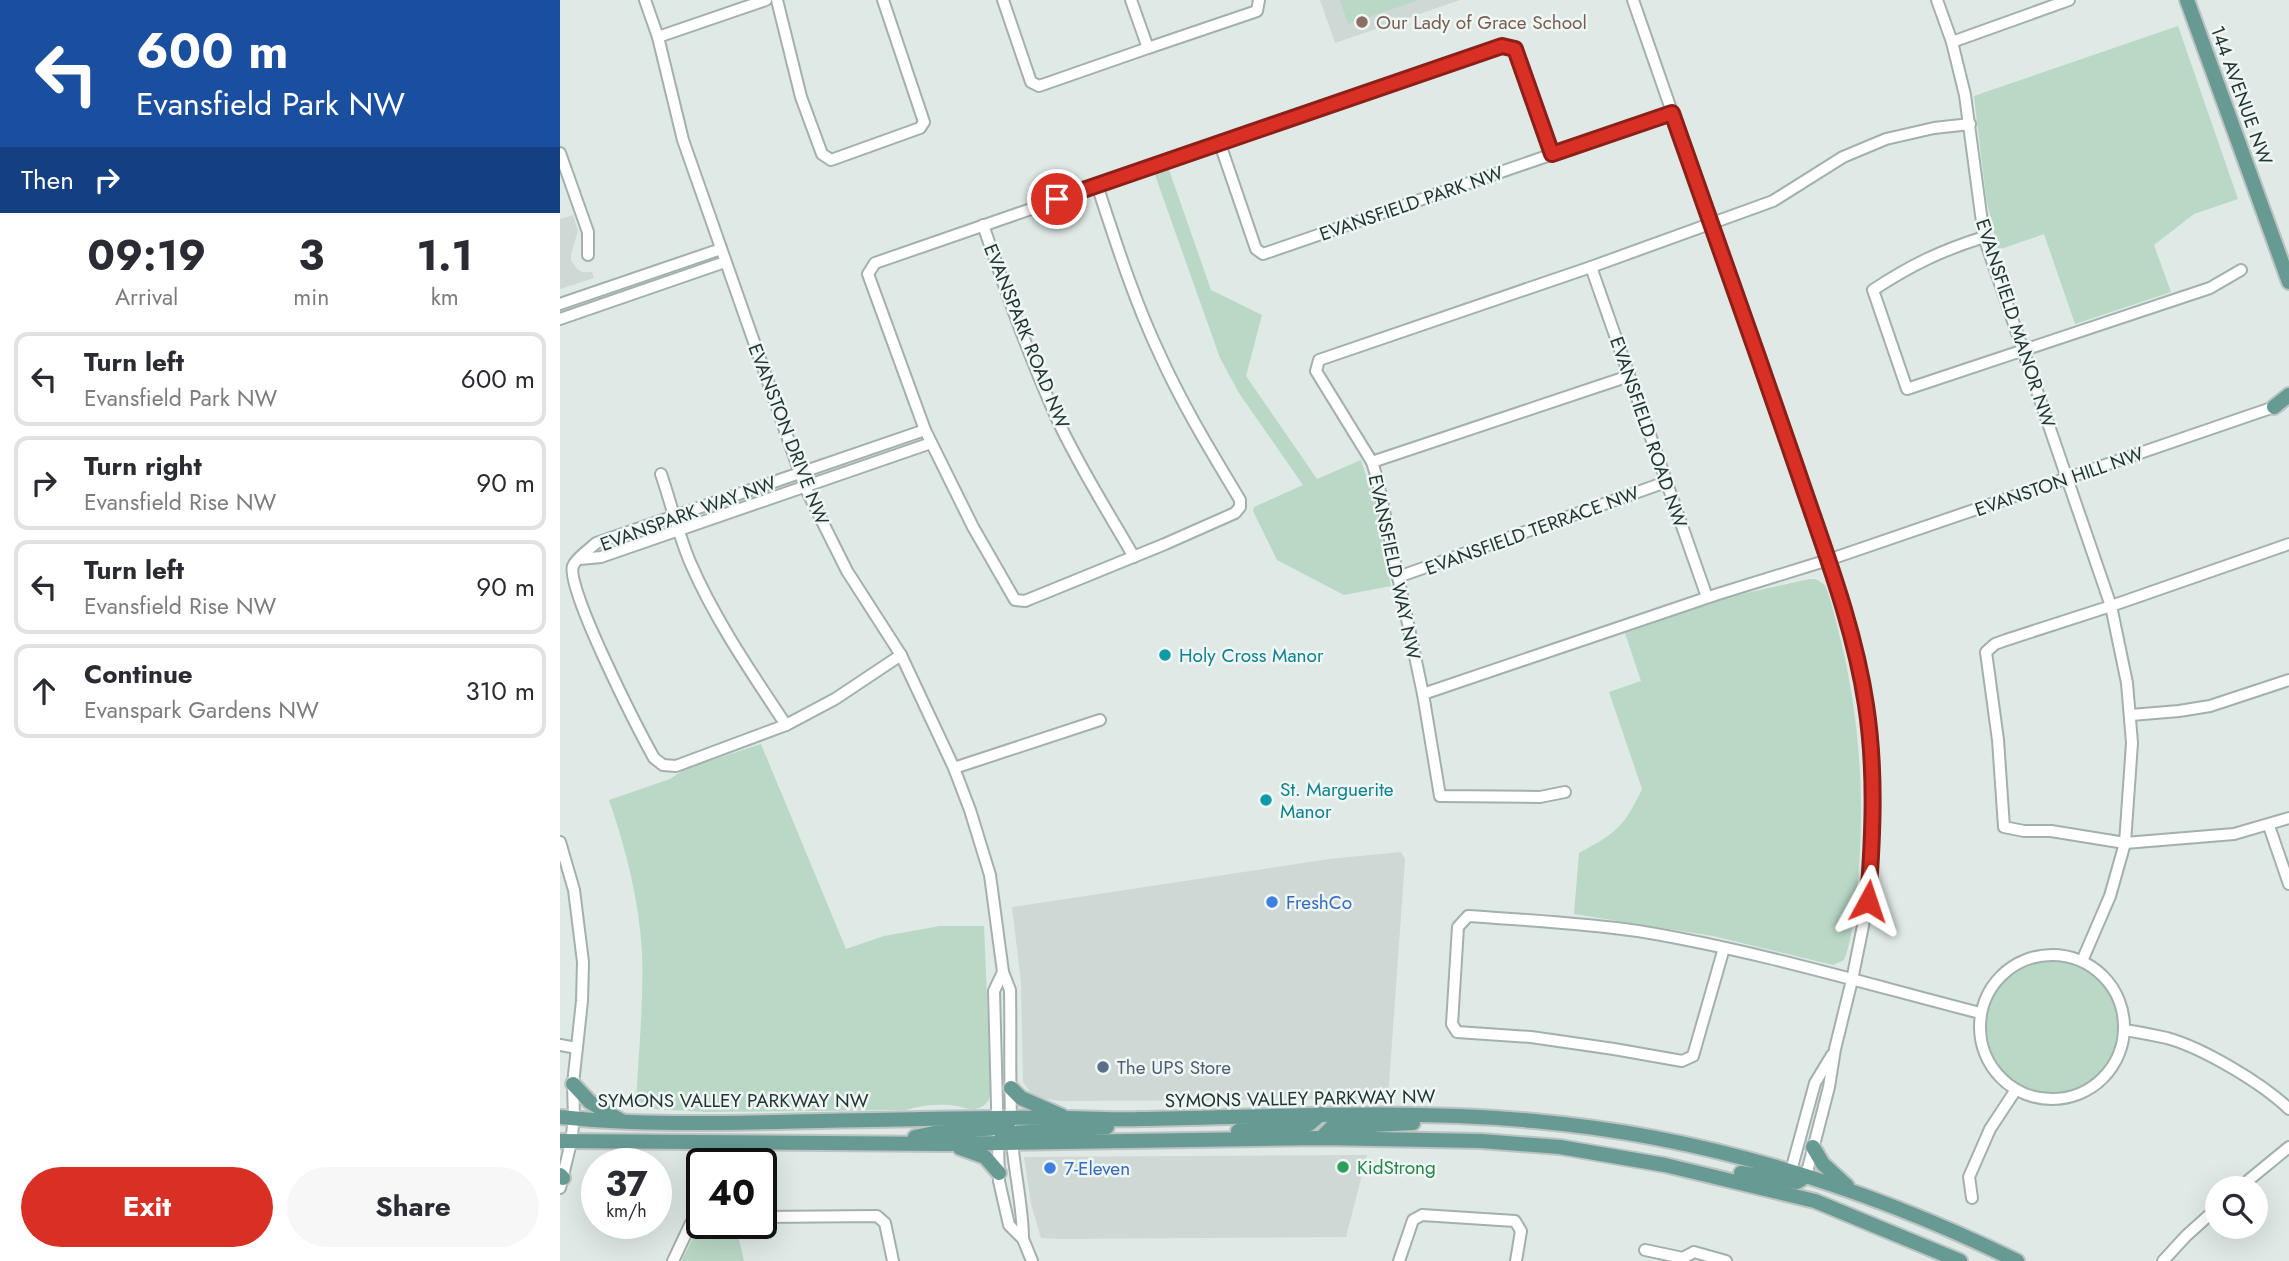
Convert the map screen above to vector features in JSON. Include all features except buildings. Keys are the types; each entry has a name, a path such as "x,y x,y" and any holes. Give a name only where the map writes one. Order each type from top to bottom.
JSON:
{"main road":[{"name":"144 AVENUE NW","path":"2187,0 2289,282"},
{"path":"2274,407 2289,395"},
{"path":"573,1084 590,1102 621,1121"},
{"path":"1011,1088 1025,1100 1066,1118"},
{"path":"1168,1141 1200,1134 1301,1126 1309,1124 1321,1114"},
{"name":"SYMONS VALLEY PARKWAY NW","path":"566,1142 945,1144 1066,1118 1124,1120 1321,1114 1534,1121 1672,1142 1788,1182 1815,1201 1960,1261"},
{"path":"1321,1138 1332,1127 1403,1125 1445,1116"},
{"name":"SYMONS VALLEY PARKWAY NW","path":"567,1117 621,1121 1004,1131 1168,1141 1321,1138 1480,1141 1560,1147 1615,1156 1672,1161 1788,1182 1805,1176 1851,1190 1951,1229 2017,1261"},
{"path":"894,1142 934,1133 1115,1127 1124,1120"},
{"path":"945,1144 985,1157 999,1173"},
{"path":"1813,1147 1823,1164 1851,1190"}],"street":[{"name":"EVANSTON DRIVE NW","path":"645,0 683,140 805,487 847,571 901,655 954,768 990,875 1003,972 1010,990 1011,1088 1004,1131"},
{"path":"657,37 766,0"},
{"path":"777,0 801,97 821,154 831,160 920,128 924,122 883,0"},
{"path":"1003,0 1031,82 1039,86 1257,11 1259,0"},
{"path":"1131,0 1148,48"},
{"path":"1633,0 1828,560 1853,639 1867,707 1873,841 1868,901 1829,1087 1805,1176"},
{"name":"EVANSFIELD MANOR NW","path":"1937,0 1952,42 1970,124 1984,237 2111,607 2122,651 2131,715 2131,775 2125,843 2110,896 2082,961"},
{"path":"1952,42 2069,0"},
{"path":"1097,185 1137,304 1184,404 1240,500 1240,507 1235,513 1134,557 1025,601 1015,600 973,527 925,430 868,274 875,263 1097,185 1502,46 1515,49 1552,154"},
{"name":"EVANSFIELD PARK NW","path":"1220,144 1256,248 1263,254 1672,113"},
{"name":"EVANSFIELD WAY NW","path":"1565,792 1540,797 1440,796 1423,694 1384,501 1372,462 1316,372 1319,360 1591,267 1773,201 1843,157 1886,139 1934,128 1970,124"},
{"path":"560,153 588,232 588,256"},
{"name":"EVANSPARK ROAD NW","path":"983,225 1025,343 1059,421 1090,482 1134,557"},
{"path":"1984,237 1941,251 1908,267 1873,290 1907,389 2210,288 2241,271"},
{"path":"560,304 721,249"},
{"path":"560,319 725,262"},
{"name":"EVANSFIELD ROAD NW","path":"1591,267 1707,597"},
{"path":"1372,462 1629,376"},
{"name":"EVANSTON HILL NW","path":"1828,560 2289,402"},
{"name":"EVANSPARK WAY NW","path":"901,655 835,699 786,726 676,766 663,765 651,753 606,659 573,581 572,567 596,543 925,430"},
{"name":"EVANSPARK WAY NW","path":"580,559 601,557 931,443"},
{"path":"661,474 676,516 678,530 698,579 720,622 786,726"},
{"name":"EVANSFIELD TERRACE NW","path":"1398,577 1666,482"},
{"path":"2289,544 2111,607 2006,640 1995,644 1986,652 1998,740 2004,827 2024,831 2051,831 2125,843 2234,834 2289,818"},
{"path":"1423,694 1707,597 1828,560"},
{"path":"2131,715 2210,706 2289,680"},
{"path":"954,768 1100,720"},
{"path":"2269,825 2289,884"},
{"path":"560,842 575,890 583,962 582,1001 561,1181"},
{"path":"1724,948 1693,1056 1682,1061 1531,1037 1457,1032 1452,1024 1458,927 1468,916 1637,931 1724,948 1980,1013"},
{"path":"2046,955 2082,961 2100,973 2113,989 2122,1009 2124,1030 2119,1054 2106,1076 2087,1091 2063,1100 2038,1099 2015,1091 1997,1076 1985,1057 1979,1035 1980,1013 1992,987 2011,967 2027,959 2046,955"},
{"name":"EVANSTON DRIVE NW","path":"1003,972 994,990 1004,1131"},
{"path":"2124,1030 2169,1039 2203,1054 2242,1075 2289,1109"},
{"path":"560,1045 576,1048"},
{"path":"1788,1182 1815,1083 1835,1049"},
{"path":"1972,1198 1969,1177 1990,1129 2015,1091"},
{"path":"1004,1131 999,1173 1009,1225 1023,1239"},
{"path":"1004,1131 1023,1223 1023,1239 1032,1261"},
{"path":"2254,1176 2289,1147"},
{"path":"1399,1261 1413,1220 1422,1215 1515,1221 1521,1231 1516,1261"},
{"path":"777,1217 877,1216 885,1223 893,1261"},
{"path":"2163,1261 2205,1219"},
{"path":"673,1261 686,1234"},
{"path":"1645,1250 1682,1260 1694,1252 1726,1261"}],"shaded area":[{"name":"Our Lady of Grace School","path":"1320,0 1460,0 1335,43"},
{"path":"573,215 578,231 571,260 582,272 592,272 594,278 560,289 560,219"},
{"path":"1401,852 1405,859 1388,1099 1062,1101 1045,1099 1030,1092 1023,1082 1021,982 1012,907 1329,859"},
{"path":"1367,1155 1346,1237 1060,1239 1041,1238 1031,1204 1024,1157"}],"green space":[{"path":"1340,0 1419,0 1348,24"},
{"path":"2178,26 2238,199 2194,214 2154,245 2171,292 2075,324 2044,234 1998,250 1986,197 1974,96"},
{"path":"1168,167 1211,290 1262,315 1246,376 1317,479 1361,460 1375,503 1391,586 1344,595 1277,560 1253,511 1254,507 1303,485 1239,393 1220,358 1154,172"},
{"path":"1816,579 1825,585 1830,598 1848,672 1860,768 1859,865 1852,929 1844,960 1833,965 1713,936 1574,914 1579,853 1618,828 1642,789 1609,692 1641,681 1625,633 1733,596"},
{"path":"761,744 846,949 884,936 940,926 984,926 991,1090 988,1101 982,1107 972,1109 939,1105 906,1110 706,1112 636,1108 642,952 631,875 609,800 670,779 685,769"},
{"path":"2051,959 2077,965 2099,979 2113,1001 2119,1027 2113,1053 2099,1075 2077,1089 2051,1095 2025,1089 2003,1075 1989,1053 1983,1027 1989,1001 2003,979 2025,965"},
{"path":"693,1239 739,1239 744,1261 681,1261"}],"place":[{"name":"Our Lady of Grace School","path":"1362,22"},
{"name":"Holy Cross Manor","path":"1165,655"},
{"name":"St. Marguerite Manor","path":"1266,800"},
{"name":"FreshCo","path":"1272,902"},
{"name":"The UPS Store","path":"1103,1067"},
{"name":"KidStrong","path":"1343,1167"},
{"name":"7-Eleven","path":"1050,1168"}],"route":[{"path":"1057,199 1502,46 1515,49 1552,154 1672,113 1853,639 1867,707 1872,778 1873,841 1868,901"}]}
